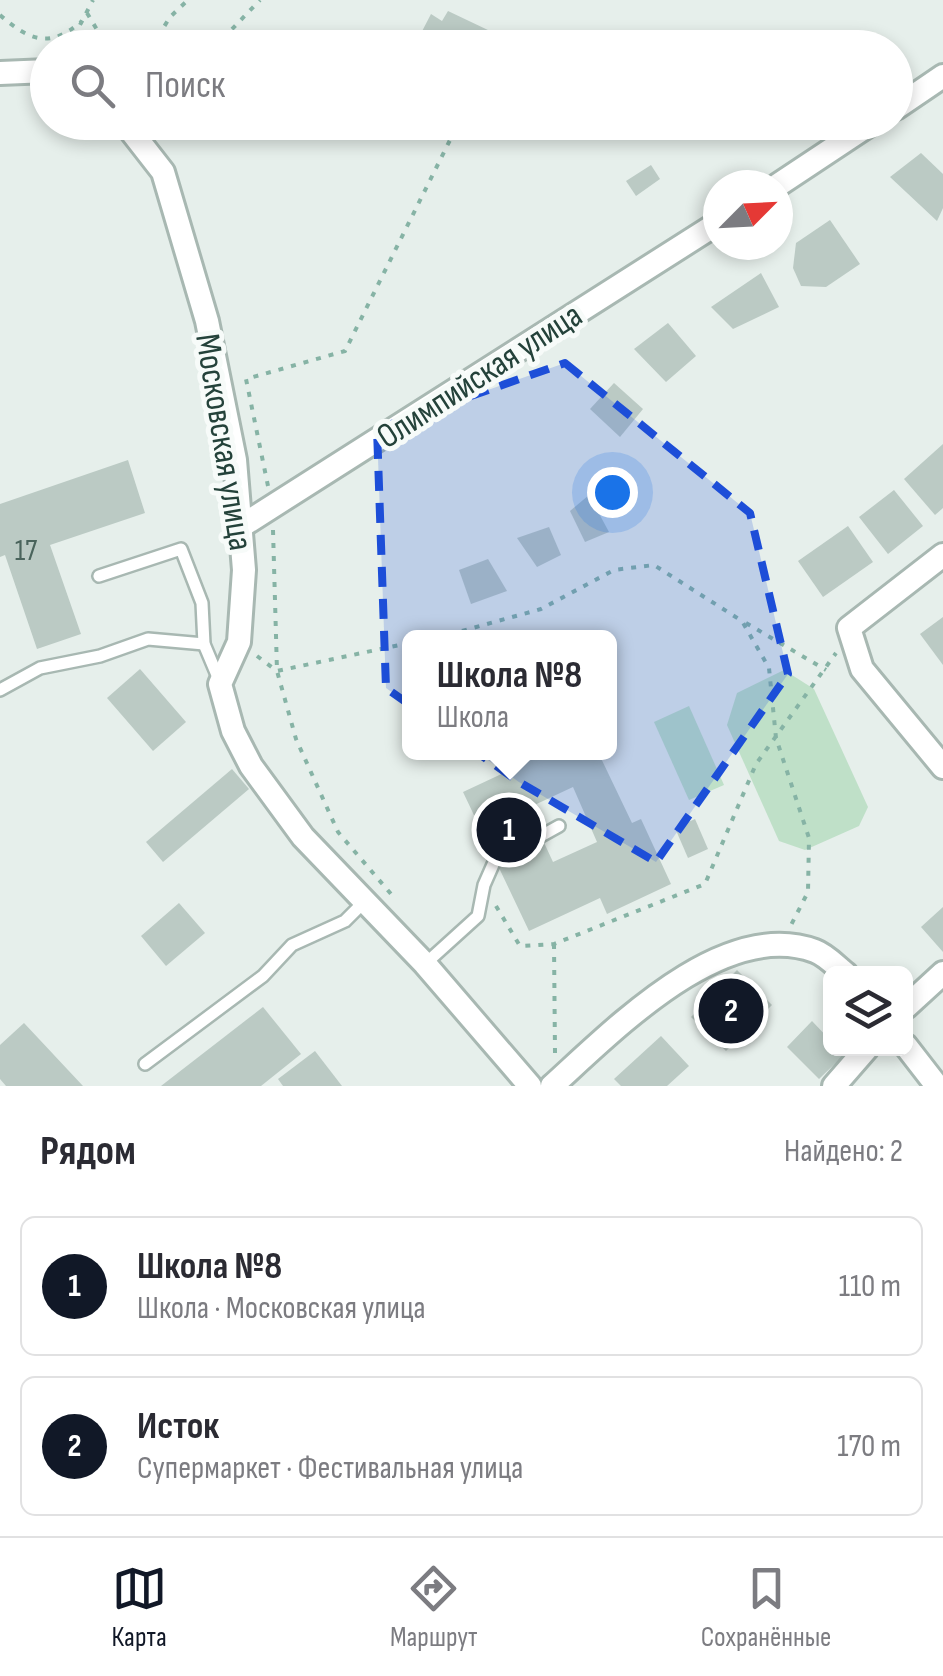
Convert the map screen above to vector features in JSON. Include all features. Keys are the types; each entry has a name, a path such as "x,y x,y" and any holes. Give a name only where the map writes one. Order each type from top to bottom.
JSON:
{"street":[{"path":"0,72 30,71"},
{"path":"913,96 943,76"},
{"name":"Московская улица","path":"138,140 163,172 207,321 235,460 244,570 240,642 220,684"},
{"path":"793,175 846,140"},
{"name":"Олимпийская улица","path":"240,528 703,233"},
{"path":"943,555 849,628 862,669 943,767"},
{"path":"220,684 233,731 251,766 303,837 426,964 530,1086"},
{"path":"552,1086 606,1035 661,993 722,956 779,935 818,951 836,966"},
{"path":"913,1001 943,973"},
{"path":"913,1055 937,1086"},
{"path":"834,1086 859,1056"}],"lane":[{"path":"99,576 181,549 202,603 204,644 220,684"},
{"path":"0,690 40,668 100,656 148,639 204,644"},
{"path":"540,836 559,826"},
{"path":"426,964 478,916 484,884 495,860"},
{"path":"145,1064 264,976 292,945 345,922 365,901"}],"path":[{"path":"77,30 93,0"},
{"path":"162,30 188,0"},
{"path":"231,30 260,0"},
{"path":"86,13 97,30"},
{"path":"0,15 30,36"},
{"path":"71,30 82,21"},
{"path":"402,906 338,832 296,738 277,671 273,507 246,379 345,351 450,140"},
{"path":"467,630 542,609 614,570 654,564 826,670"},
{"path":"742,621 769,668 776,738 809,838 808,892 792,923 779,935"},
{"path":"484,884 520,946 554,944 705,884 756,764 826,670 849,628"},
{"path":"240,642 277,671 402,645"},
{"path":"792,923 803,925"},
{"path":"779,935 792,923"},
{"path":"554,944 555,1033"}],"highlighted area":[{"path":"565,363 750,513 788,674 656,862 519,782 386,688 377,429"}],"green space":[{"path":"784,670 814,689 868,807 859,826 805,850 779,841 727,725 737,693"},
{"path":"689,706 724,785 689,800 654,722"}],"building":[{"path":"448,11 488,30 423,30 431,14 442,21"},
{"path":"921,153 943,174 943,208 937,221 890,177"},
{"path":"651,165 660,179 636,196 626,181"},
{"path":"830,220 860,264 826,287 801,286 793,268 796,243"},
{"path":"761,273 779,307 733,329 711,307"},
{"path":"668,323 696,356 666,382 634,349"},
{"path":"614,383 643,409 620,437 590,409"},
{"path":"943,444 943,508 935,515 904,479"},
{"path":"128,460 145,513 50,545 81,634 37,649 5,555 0,557 0,504"},
{"path":"894,490 923,526 888,554 859,517"},
{"path":"589,495 609,532 585,542 570,511"},
{"path":"848,526 873,562 823,597 798,561"},
{"path":"549,527 561,555 537,567 517,538"},
{"path":"488,559 507,591 471,604 459,570"},
{"path":"943,617 943,665 920,634"},
{"path":"140,669 186,722 153,751 107,698"},
{"path":"531,760 602,760 632,823 641,819 671,884 607,914 600,898 529,931 463,792","holes":["573,787 597,842 553,862 528,808"]},
{"path":"232,769 249,789 163,862 146,842"},
{"path":"695,819 708,849 688,858 675,828"},
{"path":"179,903 205,933 166,966 141,936"},
{"path":"943,907 943,952 921,927"},
{"path":"737,970 772,1005 726,1051 691,1017"},
{"path":"263,1007 301,1054 261,1086 161,1086"},
{"path":"812,1021 823,1033 823,1056 843,1056 819,1079 787,1047"},
{"path":"24,1023 83,1086 6,1086 0,1079 0,1045"},
{"path":"661,1036 689,1066 667,1086 621,1086 614,1079"},
{"path":"315,1051 342,1086 283,1086 278,1079"}],"place":[{"name":"Школа №8","path":"509,830"},
{"name":"Исток","path":"731,1011"}]}
